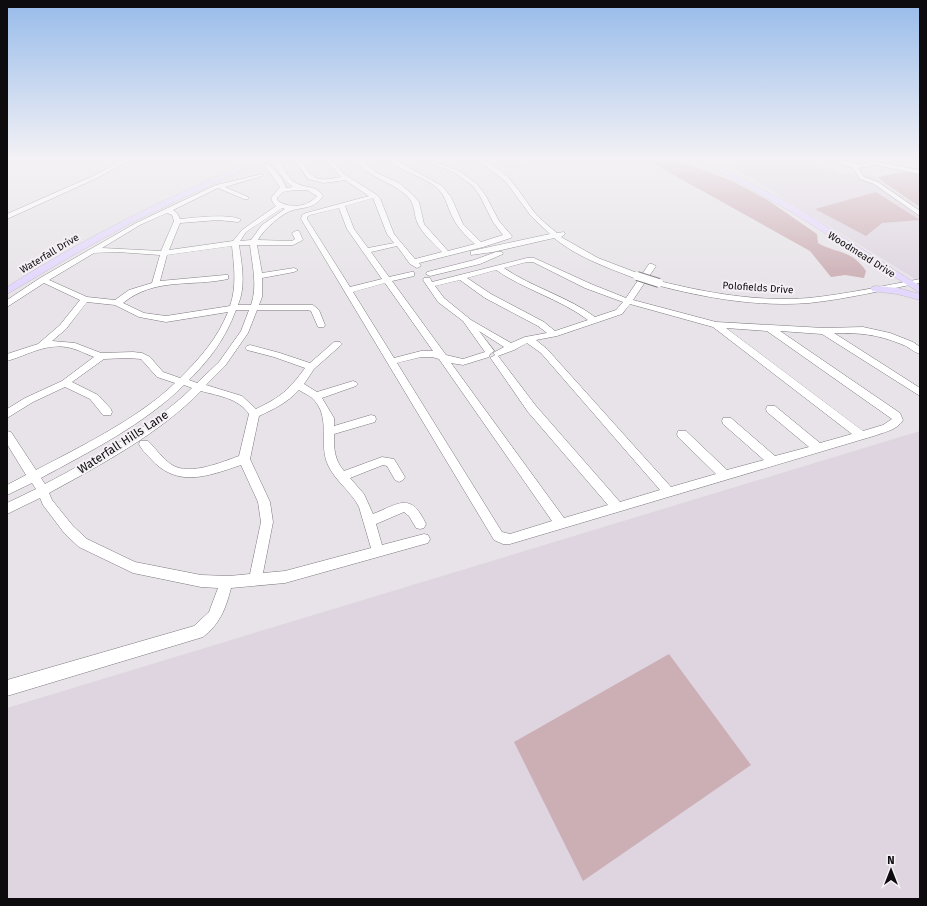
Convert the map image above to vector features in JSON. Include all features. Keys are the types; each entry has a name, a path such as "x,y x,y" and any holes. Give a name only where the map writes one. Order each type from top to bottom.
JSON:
{"main road":[{"name":"Waterfall Drive","path":"7,281 45,258 117,220 157,201"},
{"name":"Waterfall Drive","path":"7,291 100,235 169,201"},
{"name":"Woodmead Drive","path":"779,201 920,290"},
{"name":"Woodmead Drive","path":"791,201 920,280"},
{"path":"876,289 898,291 920,297"}],"street":[{"path":"7,217 42,201"},
{"path":"7,304 43,280 90,252 186,201"},
{"path":"275,201 280,206 290,208 310,204 314,201"},
{"path":"355,201 308,214 304,216 304,219 349,290 498,536 503,539 510,539 861,436 889,427 897,422 898,420 896,416 769,328"},
{"path":"378,201 388,229 398,244 418,265 430,270 427,275 430,285 441,300 466,319 505,342 511,348"},
{"path":"415,201 421,224 446,253"},
{"path":"450,201 459,222 480,245"},
{"path":"411,274 411,271 418,265 446,253 506,238 508,235 496,222 486,201"},
{"name":"Polofields Drive","path":"523,201 528,209 589,258 659,283 717,296 777,301 810,300 920,280"},
{"name":"Polofields Drive","path":"530,201 539,215 561,236"},
{"path":"902,201 920,214"},
{"path":"341,205 351,229 366,251 561,524"},
{"path":"235,243 244,231 280,206"},
{"path":"253,243 258,233 290,208"},
{"path":"155,285 164,253 177,222 175,214 167,210"},
{"path":"177,222 218,218 238,220"},
{"path":"90,252 117,250 164,253 235,243 297,243 300,240 296,233"},
{"path":"418,265 467,254 496,252 561,236"},
{"name":"Waterfall Hills Lane","path":"7,490 106,439 138,417 195,369 217,342 238,297 239,280 235,243"},
{"name":"Waterfall Hills Lane","path":"7,509 43,491 131,440 158,422 199,388 238,342 255,307 259,286 253,243"},
{"path":"366,251 398,244"},
{"path":"349,290 411,274 416,277 427,275 477,262 496,252"},
{"path":"467,254 477,262"},
{"path":"430,285 527,260 534,260 588,286 628,301 716,325 824,331 863,330 887,335 910,344 920,351"},
{"path":"392,361 412,355 432,354 463,362 511,348 528,340 554,334 619,312 652,266"},
{"path":"498,268 519,281 585,313 594,321"},
{"path":"258,276 294,270"},
{"path":"117,303 134,291 155,285 192,279 225,277"},
{"path":"461,277 469,284 503,305 543,324 554,334"},
{"path":"43,280 85,299 117,303 142,315 166,319 234,308 310,307 315,310 321,325"},
{"path":"41,346 63,327 85,299"},
{"path":"466,319 532,409 617,507"},
{"path":"716,325 861,436"},
{"path":"824,331 920,393"},
{"path":"528,340 544,351 669,492"},
{"path":"7,358 41,346 62,344 75,346 87,352 102,356 126,354 135,355 145,358 150,362 158,374 199,388 238,398 251,408 254,414 244,459 264,502 267,522 255,580"},
{"path":"254,414 278,403 298,385 311,367 337,344"},
{"path":"250,348 277,355 311,367"},
{"path":"7,414 29,400 65,383 102,356"},
{"path":"65,383 94,397 107,412"},
{"path":"316,396 353,384"},
{"path":"298,385 316,396 328,418 329,456 334,467 360,497 370,521 378,552"},
{"path":"771,409 818,448"},
{"path":"329,432 371,419"},
{"path":"727,421 773,461"},
{"path":"682,434 725,475"},
{"path":"7,435 43,491 47,502 69,530 83,543 133,567 157,573 201,581 226,582 285,577 424,539"},
{"name":"Waterfall Hills Lane","path":"144,444 166,466 171,470 180,473 199,472 244,459"},
{"path":"343,476 386,461 390,462 399,478"},
{"path":"370,521 403,507 408,507 412,509 420,524"},
{"path":"7,688 198,632 208,626 214,617 220,604 226,582"}],"shaded area":[{"path":"721,201 769,201 817,234 818,243 849,255 855,259 866,271 864,278 845,275 831,277 810,251"},
{"path":"788,201 910,201 920,208 920,282"},
{"path":"843,201 891,201 920,220 882,223 866,236 815,209"},
{"path":"912,201 920,201 920,207"},
{"path":"920,431 920,899 7,899 7,708"},
{"path":"669,654 751,765 583,881 514,742"}]}
